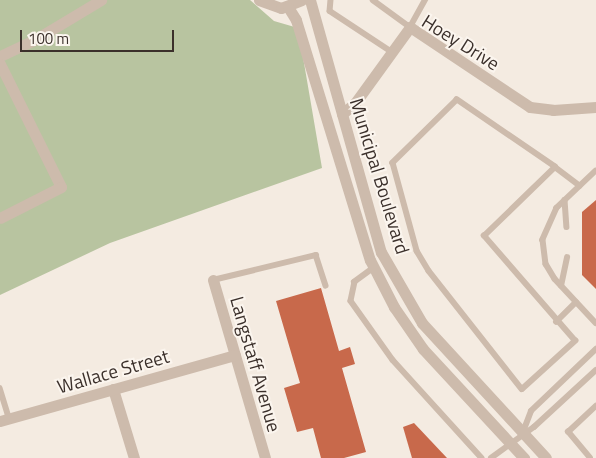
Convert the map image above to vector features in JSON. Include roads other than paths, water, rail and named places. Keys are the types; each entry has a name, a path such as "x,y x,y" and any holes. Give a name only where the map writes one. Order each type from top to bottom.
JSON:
{"street":[{"path":"0,56 36,39 101,0"},
{"path":"259,0 271,6 288,7 302,0"},
{"name":"Municipal Boulevard","path":"310,0 381,252 399,286 438,343 546,458"},
{"name":"Municipal Boulevard","path":"288,7 296,20 374,268 394,307 423,349 524,458"},
{"name":"Hoey Drive","path":"342,114 355,103 410,27 530,107 573,110 596,107"},
{"path":"0,64 61,187 0,218"},
{"name":"Langstaff Avenue","path":"213,280 265,458"},
{"name":"Wallace Street","path":"5,420 235,355"},
{"path":"113,389 134,458"}],"lane":[{"path":"332,0 328,7 330,11 392,52"},
{"path":"373,0 410,27 425,0"},
{"path":"555,167 484,236 556,322 575,340 522,389 429,271 417,251 392,163 457,100 555,167 580,186"},
{"path":"596,171 565,200 549,222 543,240 546,264 561,286 596,323"},
{"path":"565,200 567,227"},
{"path":"213,280 316,255 326,285"},
{"path":"561,286 566,258"},
{"path":"374,268 355,282 351,301 392,360 482,458"},
{"path":"556,322 576,302"},
{"path":"523,433 531,411 596,349"},
{"path":"492,458 596,370"},
{"path":"0,388 5,420"},
{"path":"590,458 568,432 596,406"}]}
